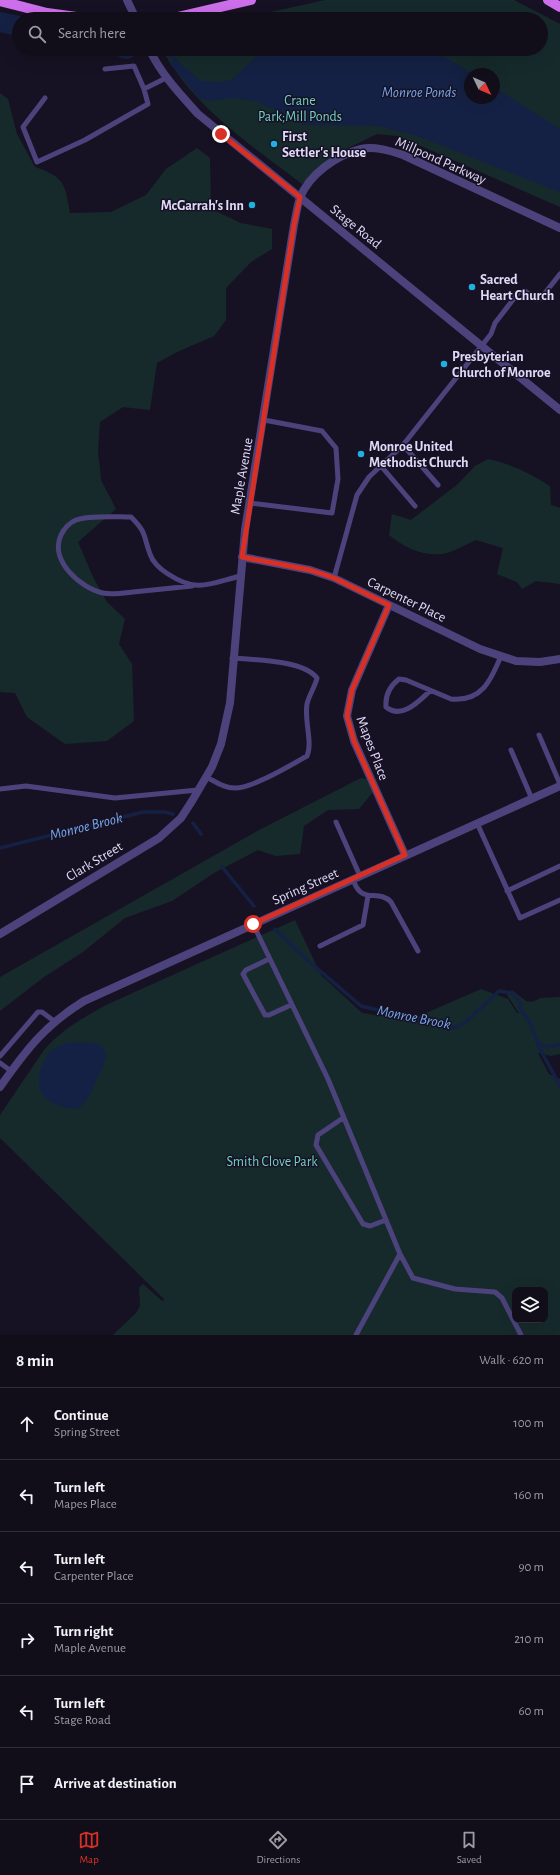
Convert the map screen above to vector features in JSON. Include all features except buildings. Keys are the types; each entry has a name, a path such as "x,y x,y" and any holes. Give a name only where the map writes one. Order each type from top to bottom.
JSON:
{"main road":[{"path":"199,12 251,0"},
{"path":"548,0 560,7"},
{"path":"0,1 47,12"}],"street":[{"path":"127,0 133,12"},
{"name":"Stage Road","path":"152,56 159,69 166,78 198,114 560,410"},
{"name":"Millpond Parkway","path":"300,197 314,176 334,160 362,149 384,150 404,155 560,228"},
{"name":"Maple Avenue","path":"192,801 206,777 221,744 230,702 232,658 242,557 294,225 300,197"},
{"name":"Carpenter Place","path":"242,557 310,570 334,578 480,649 501,656 522,661 540,662 560,659"},
{"name":"Mapes Place","path":"389,605 352,690 347,716 354,741 405,855"},
{"name":"Spring Street","path":"0,1087 31,1045 54,1021 84,1001 103,991 532,799 560,785"},
{"name":"Clark Street","path":"0,934 159,838 181,818 192,801"}],"lane":[{"path":"45,98 23,127 37,162 85,140 148,104 144,89 134,66 105,69"},
{"path":"144,89 166,78"},
{"path":"334,578 357,495 369,478 404,445 482,345 494,329 495,323 519,292 525,291 536,299 541,298 560,274"},
{"path":"250,503 332,513 338,479 336,448 322,431 264,420"},
{"path":"404,445 438,485"},
{"path":"381,466 415,506"},
{"path":"192,586 179,581 158,567 150,555 145,532 131,517 84,518 75,520 64,529 60,539 59,550 61,559 72,574 87,587 103,593 122,593 205,585 240,576"},
{"path":"430,691 406,710 397,712 391,711 386,707 389,690 399,679 406,680 450,699 457,700 476,694 484,689 489,683 501,656"},
{"path":"206,777 220,785 236,788 267,778 307,756 310,749 306,727 307,704 316,684 317,678 312,671 300,666 232,658"},
{"path":"539,735 560,785"},
{"path":"511,750 532,799"},
{"path":"0,789 26,786 115,798 198,790"},
{"path":"336,822 357,877 358,890 368,896 384,897 391,902 418,951"},
{"path":"477,823 520,918 560,900"},
{"path":"507,891 560,866"},
{"path":"320,946 363,925 368,896"},
{"path":"253,924 328,1079 400,1254 413,1278 455,1289 495,1292 502,1298 521,1335"},
{"path":"269,959 246,970 243,974 265,1015 269,1016 291,1005"},
{"path":"0,1056 36,1013 41,1011 54,1021"},
{"path":"0,1063 11,1071"},
{"path":"343,1118 318,1135 316,1145 363,1224 370,1226 386,1220"},
{"path":"356,1335 400,1254"}],"green space":[{"name":"Crane Park;Mill Ponds","path":"325,0 514,0 537,12 271,12"},
{"name":"Crane Park;Mill Ponds","path":"548,18 560,24 560,207 398,136 377,134 342,151 302,184 224,124 190,89 166,56 548,56"},
{"path":"0,93 8,99 17,134 35,167 52,174 62,182 70,213 111,212 146,195 166,169 197,148 210,158 211,209 241,223 272,229 272,249 251,262 226,288 226,320 214,336 177,352 157,363 150,410 123,407 100,422 98,451 101,480 116,509 78,542 93,577 107,602 125,619 119,644 132,664 134,721 107,741 65,744 27,717 15,693 0,692"},
{"path":"488,459 520,470 550,486 551,505 560,508 560,584 536,581 522,589 517,582 497,574 503,548 476,540 447,553 431,554 409,548 389,535 392,514 411,520 458,484 475,466"},
{"path":"361,778 366,779 373,792 359,809 328,810 304,826 300,854 276,856 258,850 214,873 172,901 125,918 83,952 44,977 0,1011 0,977 259,830"},
{"name":"Smith Clove Park","path":"295,920 321,975 362,1013 410,1020 481,989 508,999 517,1013 519,1013 507,995 512,990 526,1001 532,1002 541,998 560,997 560,1054 551,1056 538,1053 549,1074 560,1079 560,1335 113,1335 136,1313 140,1306 139,1288 143,1284 161,1300 163,1301 164,1299 0,1138 0,1115 44,1050 65,1030 106,1005"}],"water":[{"name":"Monroe Ponds","path":"257,56 443,56 464,69 464,104 500,104 500,91 560,129 560,192 417,136 378,126 305,125 255,101 231,98 211,101 200,99 170,64 175,59 201,81 221,82 231,80"},
{"path":"69,1042 95,1043 102,1046 106,1055 90,1095 80,1107 76,1109 67,1108 51,1102 44,1097 39,1086 40,1071 46,1057 58,1046"}],"waterway":[{"path":"0,22 12,25"},
{"path":"172,56 178,63"},
{"name":"Monroe Brook","path":"0,848 143,812 164,812 173,814"},
{"name":"Monroe Brook","path":"193,823 201,834"},
{"name":"Monroe Brook","path":"222,867 254,906"},
{"name":"Monroe Brook","path":"275,929 304,957 361,1006 453,1028 465,1023 499,991 511,993 519,1000 521,1010 530,1023 539,1047 560,1086"},
{"path":"538,1043 547,1047 560,1045"}],"place":[{"name":"First Settler's House","path":"274,144"},
{"name":"McGarrah's Inn","path":"252,205"},
{"name":"Sacred Heart Church","path":"472,287"},
{"name":"Presbyterian Church of Monroe","path":"444,364"},
{"name":"Monroe United Methodist Church","path":"361,454"}],"route":[{"path":"221,134 300,197 294,225 264,420 245,530 242,557 310,570 334,578 389,605 352,690 347,709 347,716 354,741 405,855 253,924"}]}
